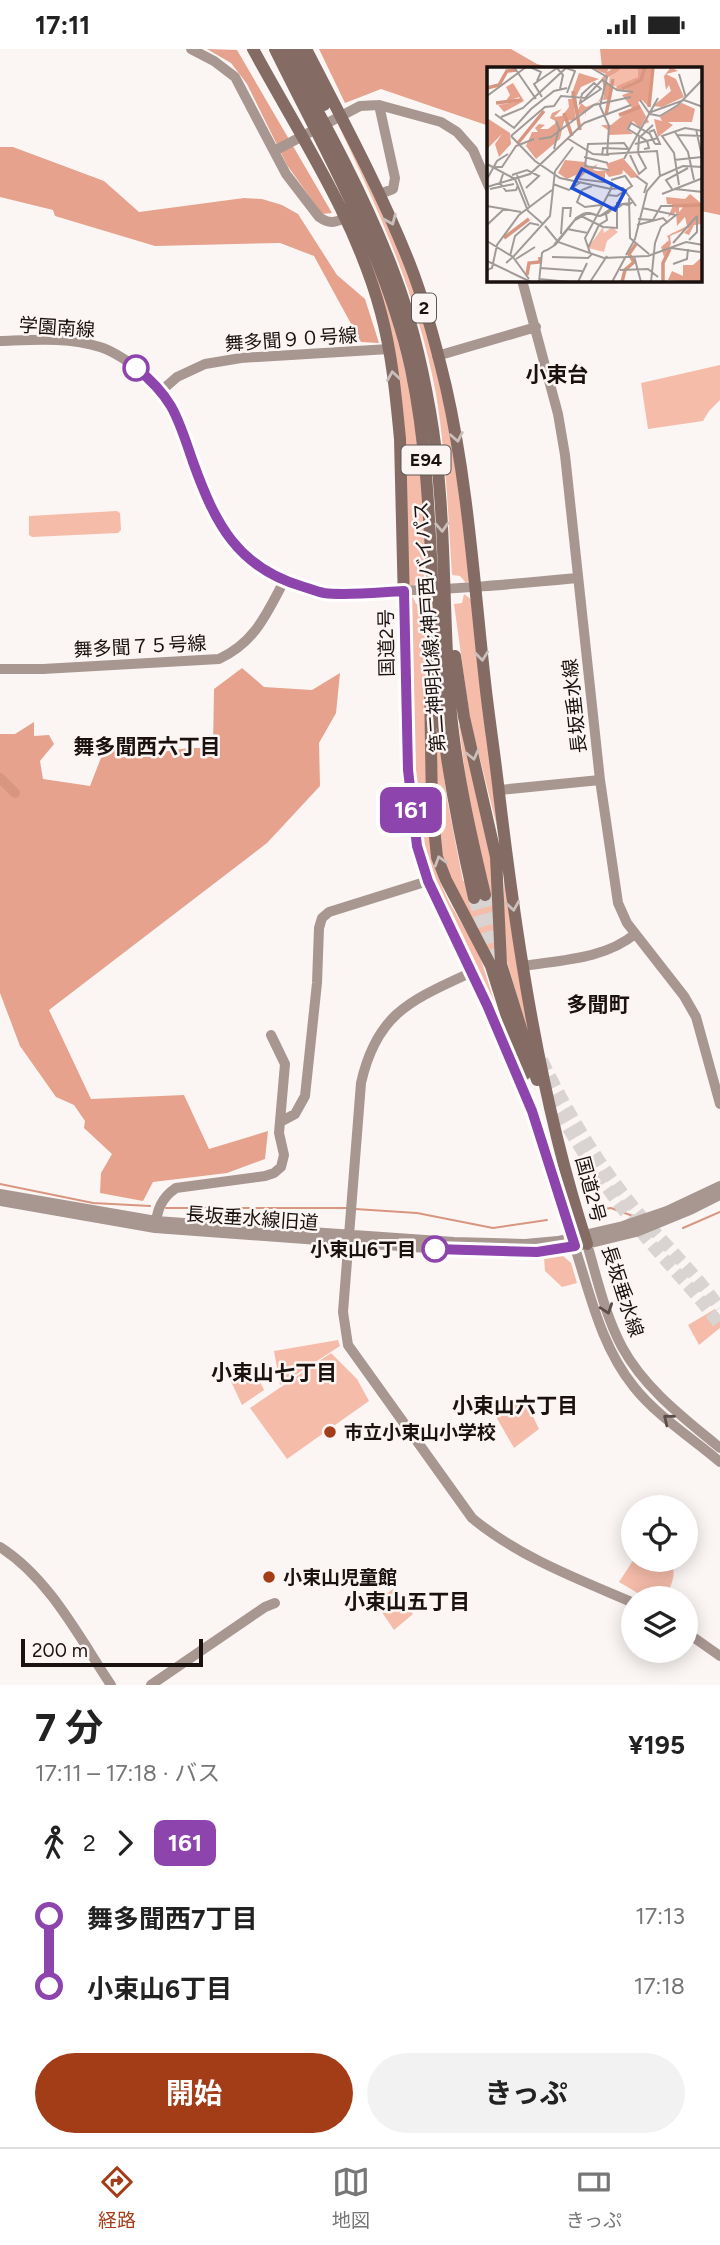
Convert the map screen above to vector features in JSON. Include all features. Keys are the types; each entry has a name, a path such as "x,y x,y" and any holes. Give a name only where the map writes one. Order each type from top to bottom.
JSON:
{"highway":[{"name":"国道2号","path":"253,49 350,214 381,313 389,349 400,439 408,591 409,795 417,846 428,881 516,1072 579,1241"},
{"path":"262,49 350,214"},
{"name":"第二神明北線;神戸西バイパス","path":"275,49 350,214 386,282 411,368 420,415 430,515 442,733 457,820 479,897 450,705 444,566 431,413 410,323 394,273 343,161 284,49"},
{"path":"296,49 376,218 394,273"},
{"name":"国道2号","path":"306,49 380,194 410,264 430,324 460,451 470,588 511,891 555,1133 579,1241"},
{"path":"430,515 431,764 436,847 446,880 491,966 532,1096 545,1149"},
{"path":"444,566 459,693 496,857 501,964 555,1133"}],"street":[{"path":"191,49 214,61 235,77 286,174 319,217 334,223 350,214"},
{"path":"274,151 360,106 379,105 441,122 457,132 473,150 487,182"},
{"path":"379,105 395,178 393,189 380,194"},
{"name":"長坂垂水線","path":"524,282 558,414 565,455 600,780 618,903 627,923 684,996 696,1017 720,1104"},
{"path":"437,356 536,327"},
{"name":"学園南線","path":"0,341 50,340 103,347 129,362 161,391 176,414 218,523 232,543 248,559 284,581 325,593 470,588 577,578"},
{"name":"舞多聞９０号線","path":"161,391 177,377 205,364 241,358 389,349"},
{"name":"舞多聞７５号線","path":"0,669 160,664 219,659 236,651 248,641 261,624 284,581"},
{"path":"499,790 600,780"},
{"path":"280,1122 295,1114 305,1096 322,918 329,912 428,881"},
{"path":"523,966 602,953 624,944 635,934"},
{"path":"472,972 402,1008 379,1033 372,1047 361,1083 343,1312 348,1345 472,1518 494,1537 518,1551 621,1597"},
{"path":"155,1225 160,1204 167,1194 176,1188 274,1173 281,1167 284,1155 279,1133 285,1064 271,1035"},
{"name":"長坂垂水線","path":"579,1241 653,1217 720,1186"},
{"name":"長坂垂水線旧道","path":"0,1194 155,1225"},
{"name":"長坂垂水線","path":"579,1241 636,1232 720,1195"},
{"name":"長坂垂水線旧道","path":"0,1201 155,1225 349,1239 525,1244 579,1241"},
{"name":"長坂垂水線","path":"579,1241 613,1326 632,1363 652,1389 720,1448"},
{"name":"長坂垂水線","path":"579,1241 602,1331 622,1371 644,1398 720,1462"},
{"path":"0,1547 16,1557 40,1579 111,1685"},
{"path":"0,1553 36,1583 104,1685"},
{"path":"151,1685 265,1607 275,1603"},
{"path":"698,1641 720,1656"}],"shaded area":[{"path":"207,49 237,50 332,213 322,214 287,165 247,84 231,63"},
{"path":"319,49 511,49 537,64 549,67 487,67 487,125 381,89 345,103"},
{"path":"600,49 720,49 720,215 702,211 702,67 602,67"},
{"path":"335,113 399,249 429,335 456,460 470,580 466,583 460,576 452,575 436,394 418,321 394,251 333,114"},
{"path":"312,144 342,197 386,295 413,400 424,503 424,577 418,577 414,586 409,586 397,363"},
{"path":"0,147 13,147 104,181 139,212 244,198 262,199 282,205 298,214 337,275 365,299 379,343 361,342 314,256 280,243 155,246 55,216 53,210 0,197"},
{"path":"720,365 720,400 703,421 648,429 641,383"},
{"path":"120,513 121,530 118,533 29,535 29,516"},
{"path":"464,594 472,600 529,1037 504,951 504,876 500,839 470,719 454,604 462,603"},
{"path":"413,597 416,604 424,604 429,829 440,882 479,953 500,1020 449,917 420,837 415,809 409,599"},
{"path":"242,668 264,687 312,690 340,673 336,713 319,743 320,786 267,843 49,1010 91,1099 184,1095 209,1149 268,1131 265,1159 227,1173 153,1182 143,1201 100,1193 101,1173 112,1154 84,1128 85,1121 74,1105 56,1097 20,1046 0,993 0,734 15,734 34,722 34,736 49,735 54,744 40,761 43,779 90,786 106,745 117,744 118,758 189,748 213,748 214,689"},
{"path":"459,726 462,726 492,851 497,956 491,958 445,868 437,833 435,731 438,730 447,799 465,881 469,804"},
{"path":"562,1255 571,1263 577,1283 562,1287 545,1271 544,1257"},
{"path":"715,1309 720,1315 720,1328 699,1345 688,1325"},
{"path":"338,1340 340,1346 280,1385 274,1351"},
{"path":"331,1353 357,1379 369,1401 287,1459 250,1408"},
{"path":"255,1372 264,1390 242,1405 227,1373"},
{"path":"519,1401 526,1402 539,1429 514,1448 495,1415"},
{"path":"626,1572 674,1572 671,1586 626,1586 619,1582"},
{"path":"393,1589 413,1614 394,1630 375,1602"}],"waterway":[{"path":"0,778 15,793"},
{"path":"0,1184 93,1203 150,1206"},
{"path":"166,1208 346,1208"},
{"path":"591,1211 611,1208 633,1216"},
{"path":"355,1209 417,1213 493,1228 547,1220"},
{"path":"683,1228 720,1212"}],"tunnel":[{"path":"485,895 498,942"},
{"path":"474,898 494,964"},
{"path":"542,1060 572,1117 607,1172 720,1308"},
{"path":"550,1097 615,1199 720,1326"}],"bus line":[{"name":"161","path":"136,368 172,405 218,523 248,559 265,572 284,581 325,593 404,591 409,795 417,846 428,881 487,1005 532,1111 575,1246 537,1252 435,1249"}],"place":[{"name":"小束山6丁目","path":"435,1249"},
{"name":"市立小束山小学校","path":"330,1432"},
{"name":"小束山児童館","path":"269,1577"}],"district":[{"name":"小束台","path":"557,375"},
{"name":"舞多聞西六丁目","path":"147,747"},
{"name":"多聞町","path":"598,1005"},
{"name":"小束山七丁目","path":"274,1373"},
{"name":"小束山六丁目","path":"515,1406"},
{"name":"小束山五丁目","path":"407,1602"}]}
